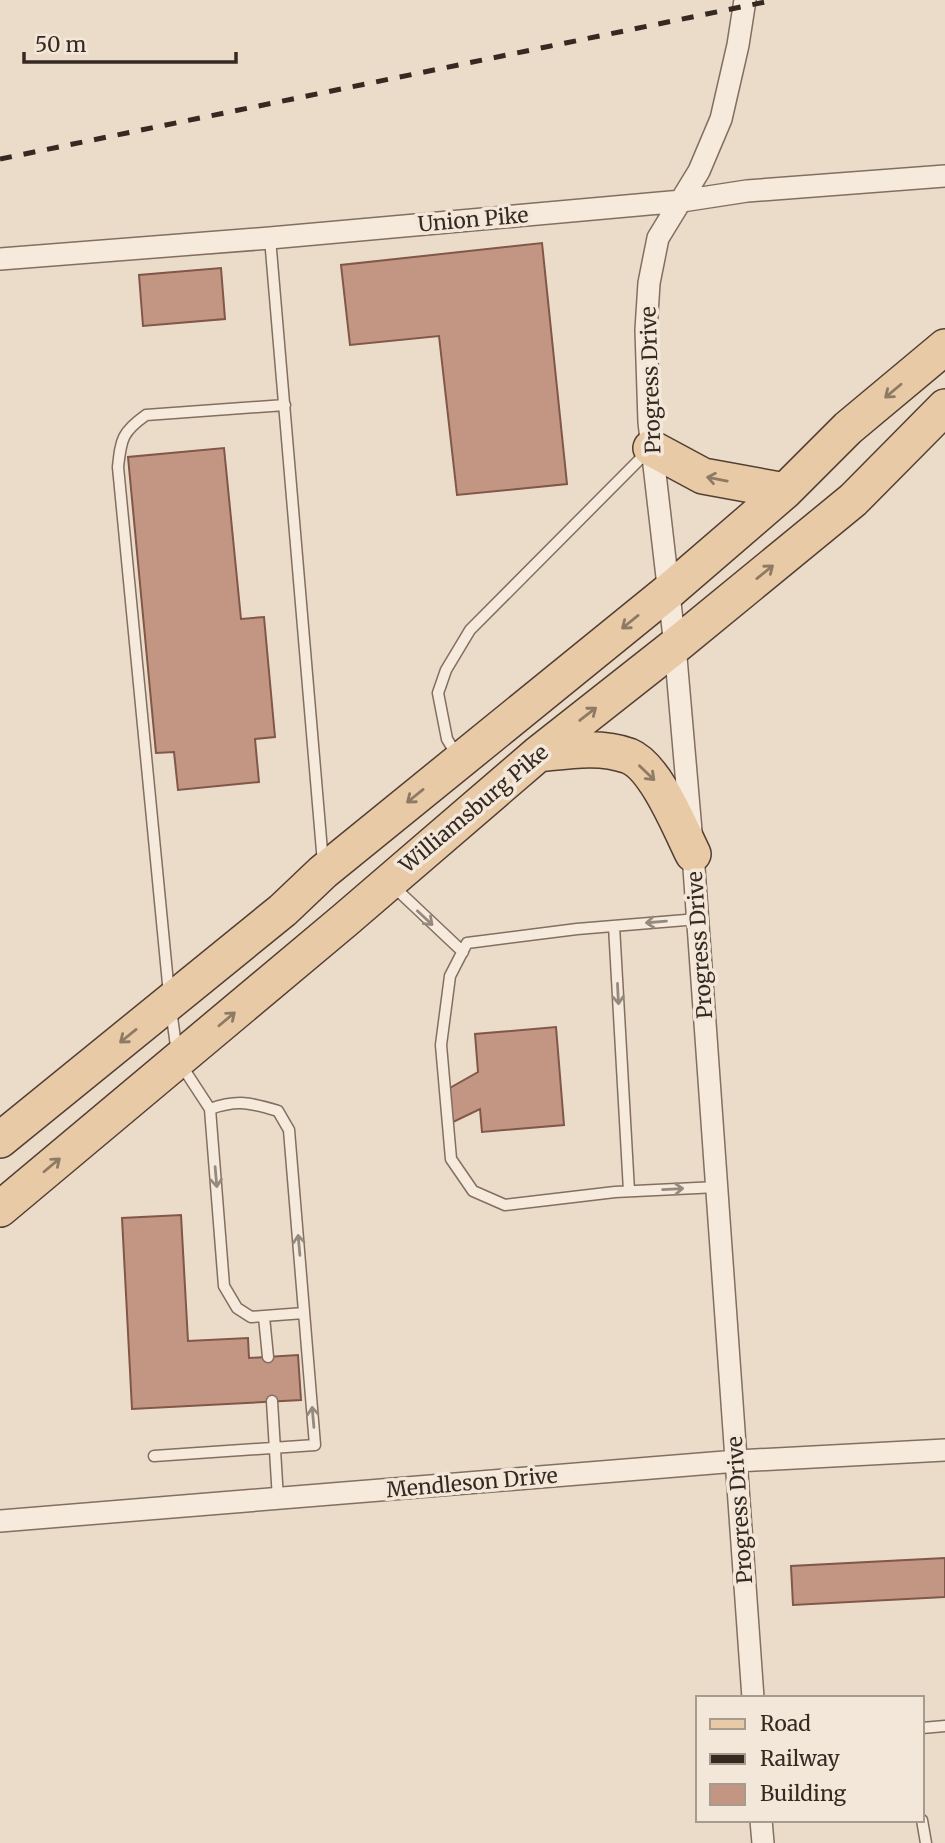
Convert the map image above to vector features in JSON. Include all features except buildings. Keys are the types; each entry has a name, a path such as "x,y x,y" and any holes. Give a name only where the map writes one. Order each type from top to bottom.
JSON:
{"main road":[{"path":"0,1140 668,591 785,491 848,428 945,347"},
{"name":"Williamsburg Pike","path":"0,1209 538,754 853,500 945,407"},
{"path":"651,448 703,476 785,491"},
{"path":"538,754 587,749 630,757 655,780 693,854"}],"street":[{"name":"Progress Drive","path":"745,3 721,119 699,171 658,238 649,283 646,330 651,448 675,646 693,854 753,1696"},
{"name":"Union Pike","path":"0,259 270,238 682,201 747,191 945,176"},
{"name":"Mendleson Drive","path":"0,1521 737,1461 945,1450"},
{"path":"761,1822 763,1843"}],"lane":[{"path":"270,238 323,872"},
{"path":"285,405 146,415 133,424 121,441 118,467 170,1002 178,1060 210,1109 224,1286 237,1308 251,1317 304,1313"},
{"path":"460,760 447,739 438,693 446,670 470,629 651,448"},
{"path":"389,882 463,951"},
{"path":"698,919 467,943 450,976 441,1045 451,1159 473,1191 505,1205 629,1191 717,1187"},
{"path":"614,926 629,1191"},
{"path":"154,1456 316,1445 289,1130 278,1111 247,1101 210,1109"},
{"path":"264,1317 268,1357"},
{"path":"272,1401 278,1499"},
{"path":"924,1728 945,1726"},
{"path":"922,1822 926,1843"}],"railway":[{"path":"0,159 775,0"}]}
